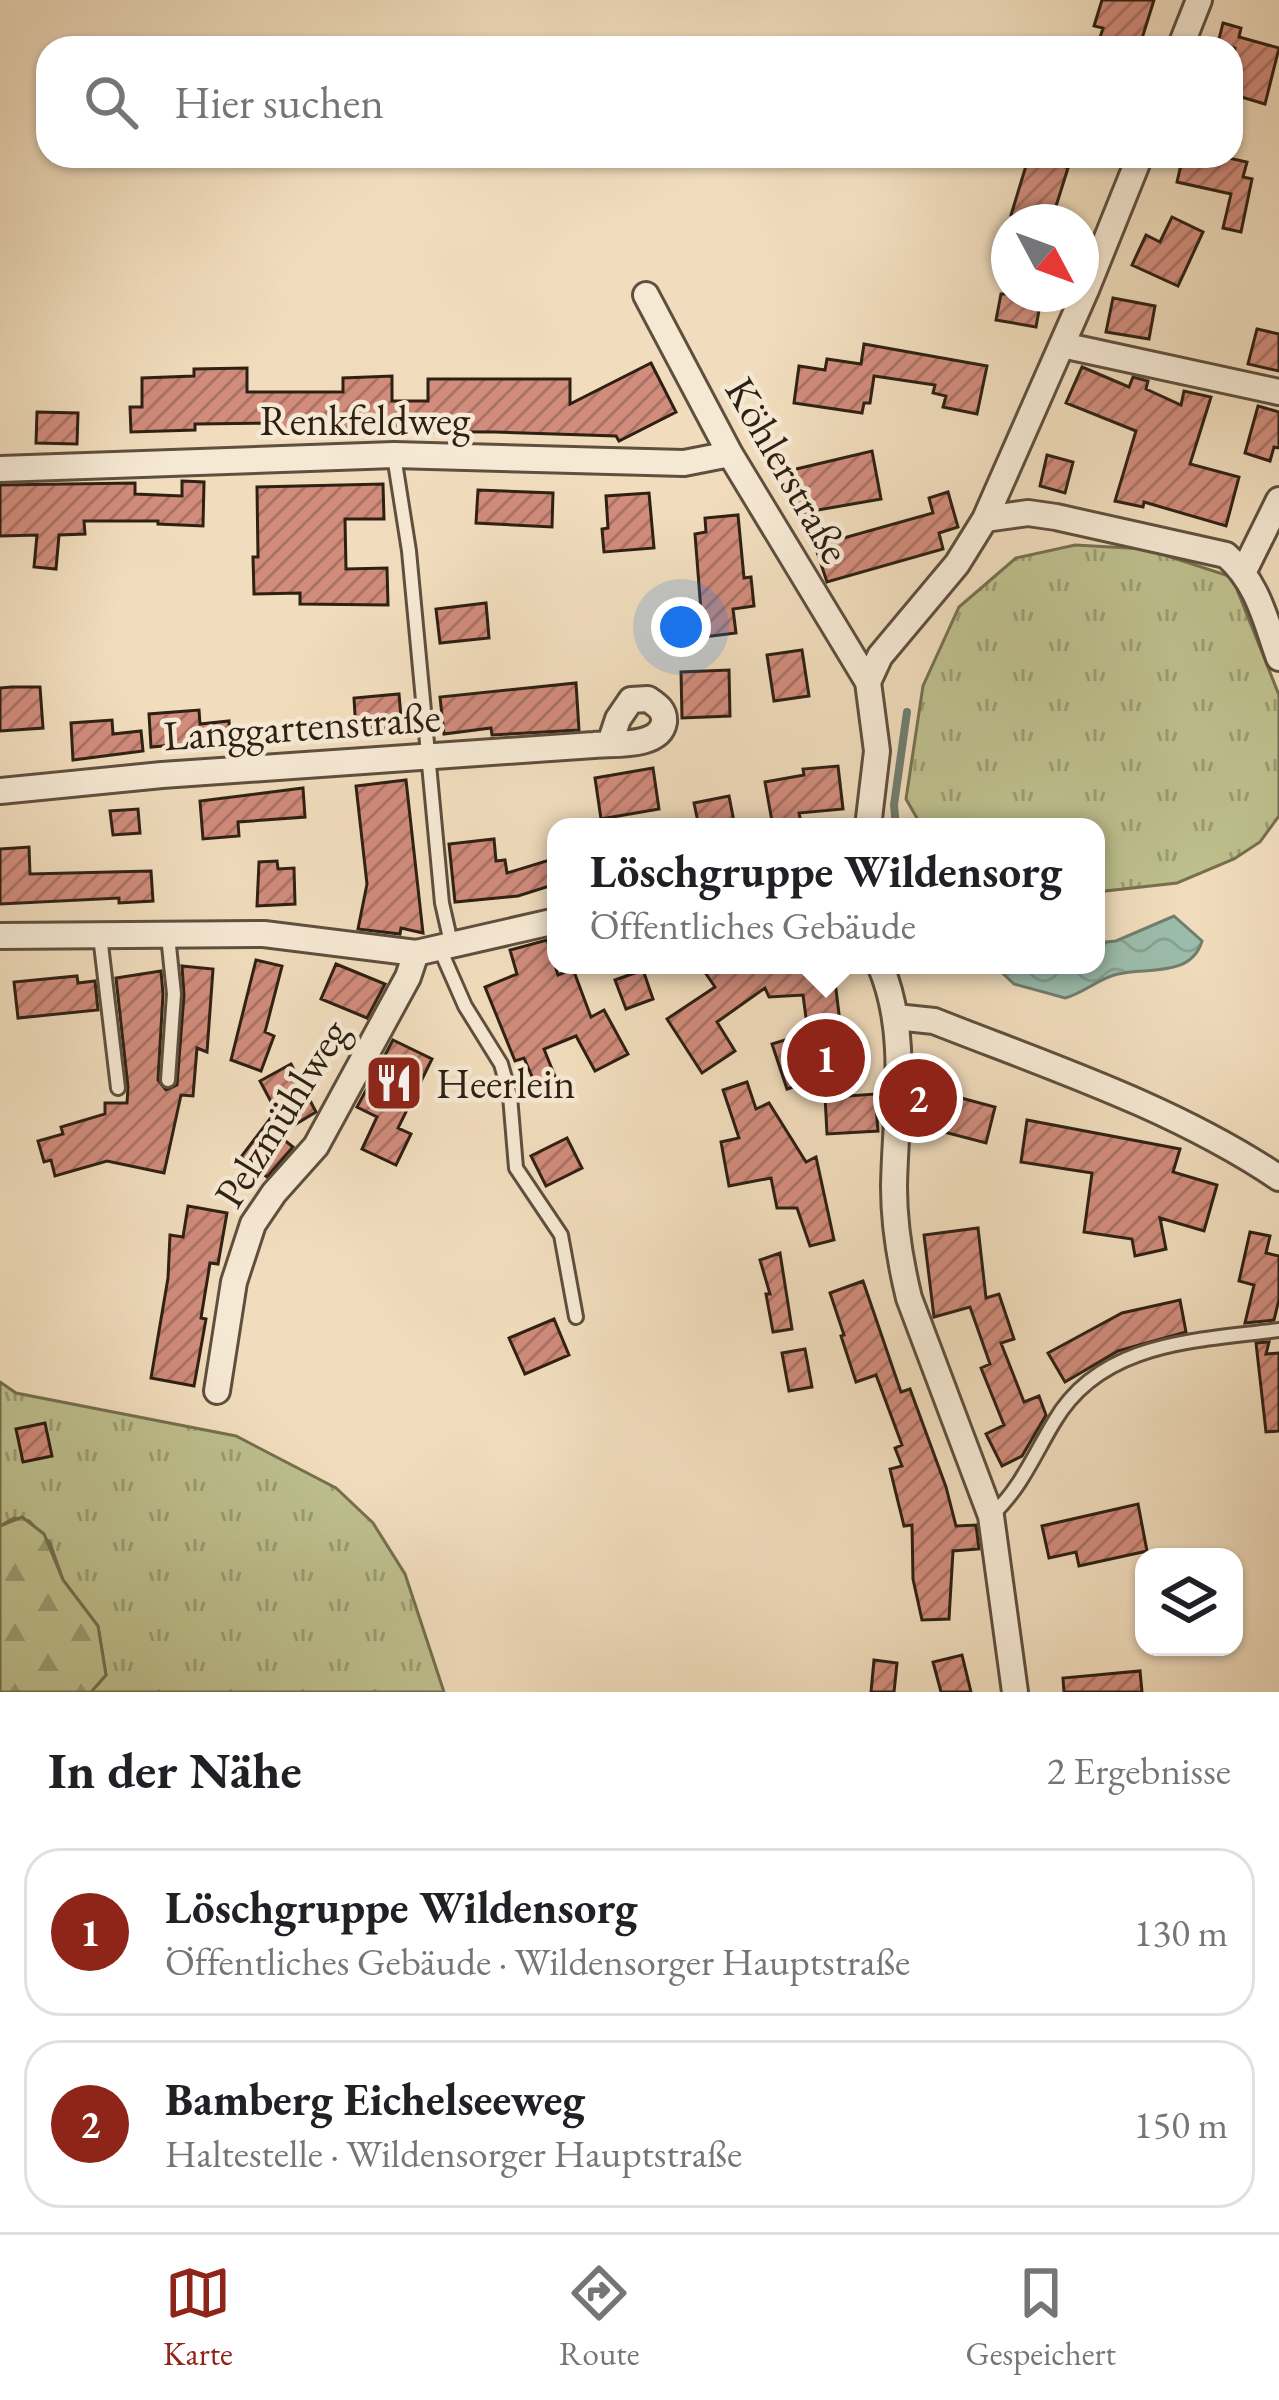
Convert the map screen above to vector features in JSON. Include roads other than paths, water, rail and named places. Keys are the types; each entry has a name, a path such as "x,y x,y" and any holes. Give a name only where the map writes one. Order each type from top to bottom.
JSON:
{"street":[{"path":"1185,36 1199,0"},
{"path":"869,818 877,751 868,682 880,656 957,564 985,519 1135,168"},
{"name":"Köhlerstraße","path":"646,295 730,454 868,682"},
{"path":"1062,345 1279,392"},
{"name":"Renkfeldweg","path":"0,469 394,455 646,464 730,454"},
{"path":"1244,571 1279,500"},
{"path":"985,519 1028,513 1056,517 1226,554 1257,592 1279,658"},
{"name":"Langgartenstraße","path":"0,791 610,743"},
{"path":"0,937 264,934 436,950 547,924"},
{"name":"Pelzmühlweg","path":"217,1391 234,1282 253,1224 316,1146 398,996 436,950"},
{"path":"883,974 896,1017 894,1189 900,1260 909,1298 991,1516 1015,1692"},
{"path":"896,1017 934,1021 1150,1108 1236,1149 1279,1178"}],"lane":[{"path":"394,455 409,551 442,903 436,950 502,1064 510,1096 516,1168 561,1235 576,1317"},
{"path":"100,934 118,1088"},
{"path":"168,934 174,994 168,1080"},
{"path":"991,1516 1018,1486 1066,1406 1100,1370 1168,1347 1279,1330"}],"water":[{"path":"1174,916 1202,941 1196,953 1178,966 1111,976 1065,998 1014,984 1003,974 1105,974 1105,942"}],"waterway":[{"path":"895,818 907,712"}],"place":[{"name":"Löschgruppe Wildensorg","path":"826,1058"},
{"name":"Heerlein","path":"394,1083"},
{"name":"Bamberg Eichelseeweg","path":"918,1098"}]}
